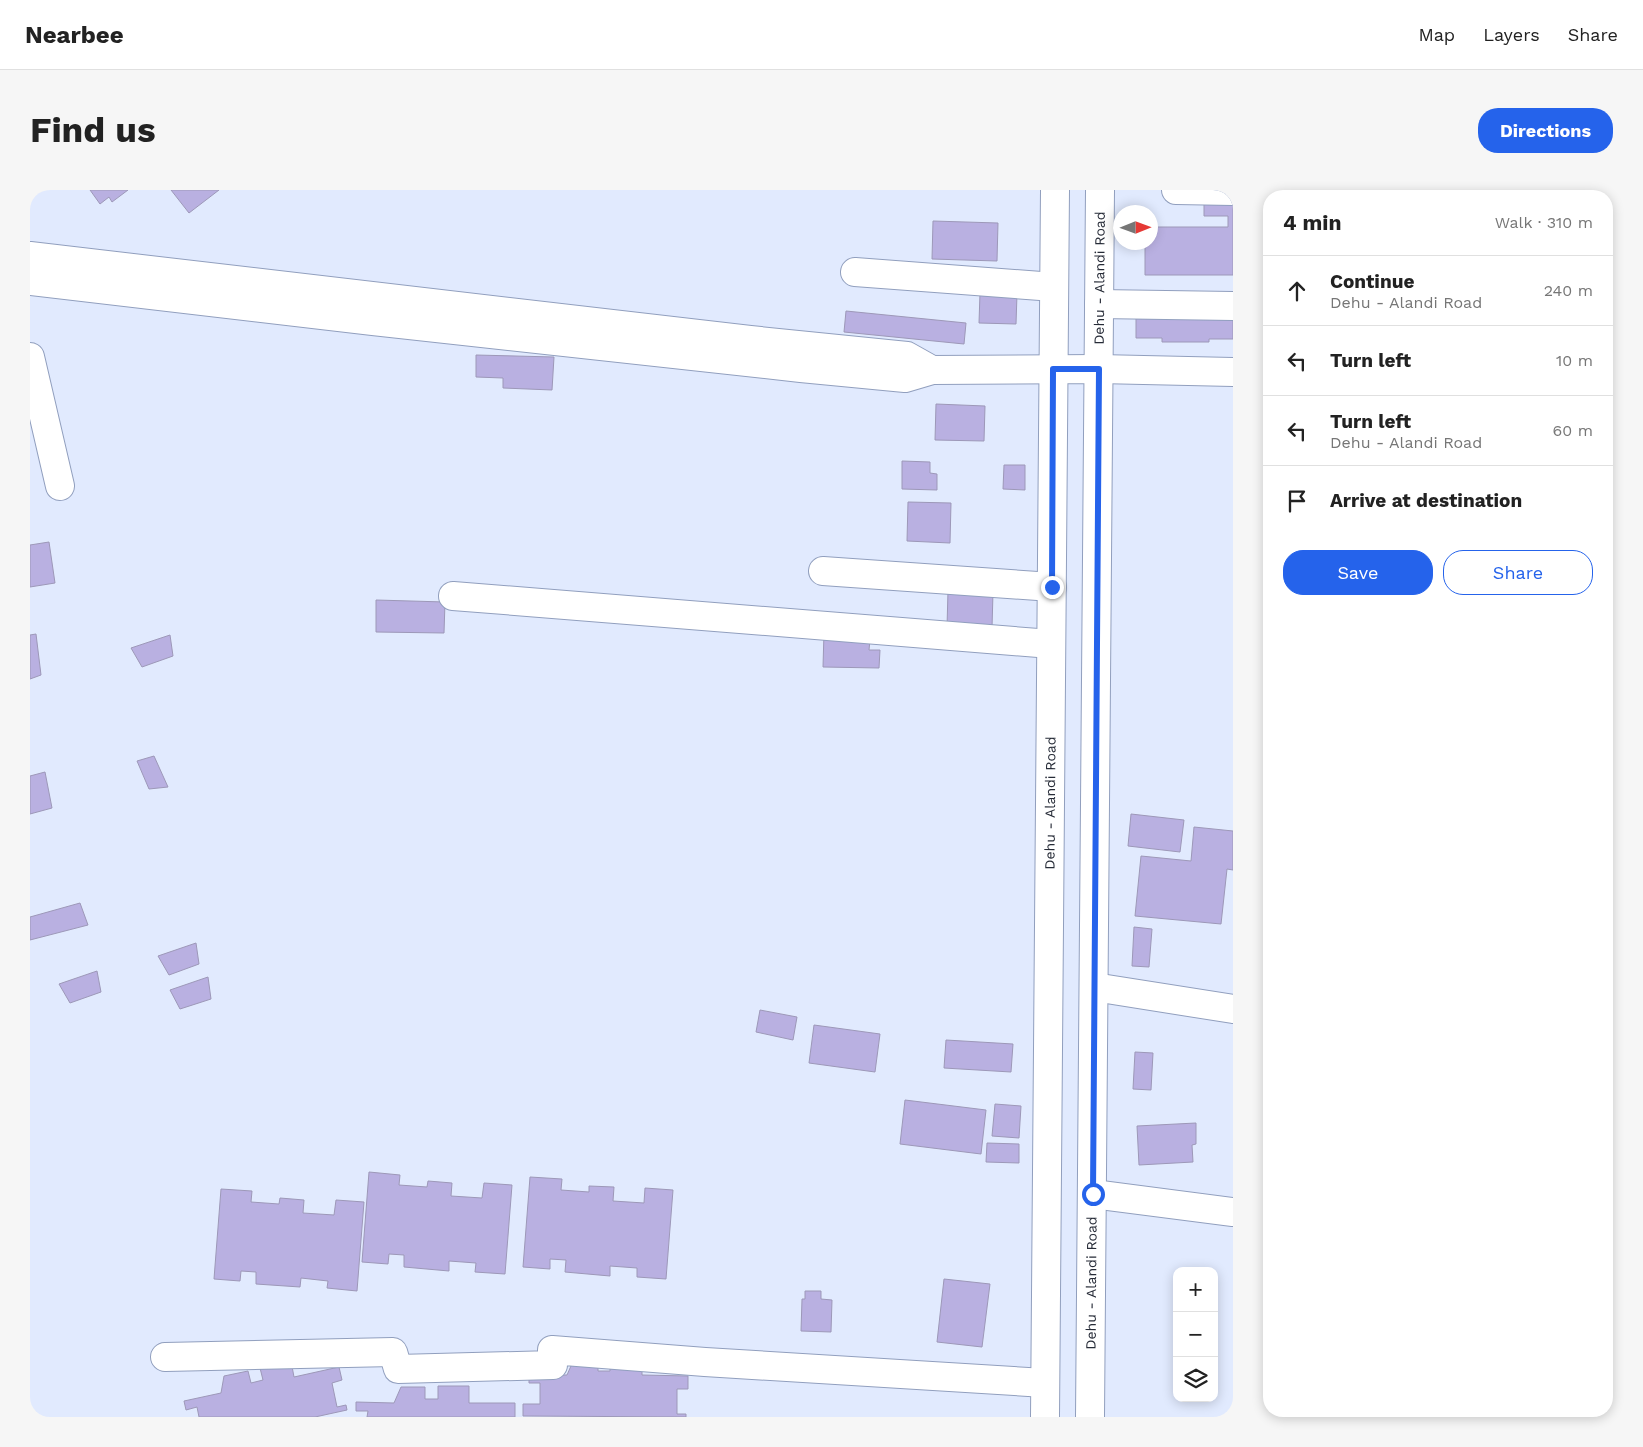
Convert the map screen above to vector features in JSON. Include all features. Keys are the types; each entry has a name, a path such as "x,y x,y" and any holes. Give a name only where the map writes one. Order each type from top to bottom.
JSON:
{"street":[{"name":"Dehu - Alandi Road","path":"1045,1417 1055,190"},
{"name":"Dehu - Alandi Road","path":"1090,1417 1100,190"},
{"path":"1176,190 1233,191"},
{"path":"30,256 766,353 905,378 932,370 1099,369 1233,372"},
{"path":"855,272 1054,287"},
{"path":"30,281 766,353"},
{"path":"1099,304 1233,306"},
{"path":"30,357 60,486"},
{"path":"823,572 1052,587"},
{"path":"453,596 1052,644"},
{"path":"1094,987 1233,1009"},
{"path":"1093,1194 1233,1212"},
{"path":"165,1357 393,1352 398,1369 553,1365 552,1350 705,1362 1045,1383"}],"building":[{"path":"90,190 128,190 112,202 109,197 100,204"},
{"path":"171,190 219,190 189,213"},
{"path":"1204,203 1233,203 1233,275 1145,275 1145,250 1158,250 1158,227 1228,227 1228,216 1204,216"},
{"path":"933,221 998,223 997,261 932,259"},
{"path":"980,293 1017,294 1016,324 979,323"},
{"path":"1136,307 1233,307 1233,339 1209,339 1209,342 1162,342 1162,338 1136,338"},
{"path":"846,311 966,323 964,344 844,332"},
{"path":"476,355 554,357 552,390 503,388 503,378 476,377"},
{"path":"936,404 985,406 984,441 935,440"},
{"path":"902,461 930,462 930,473 937,474 937,490 902,489"},
{"path":"1004,465 1025,465 1025,490 1003,489"},
{"path":"908,502 951,503 950,543 907,541"},
{"path":"49,542 55,583 30,587 30,545"},
{"path":"948,591 993,592 992,628 947,627"},
{"path":"376,600 445,602 444,633 376,632"},
{"path":"824,632 870,640 869,650 880,650 879,668 823,667"},
{"path":"36,634 41,675 30,679 30,635"},
{"path":"170,635 173,656 142,667 131,648"},
{"path":"154,756 168,787 149,789 137,761"},
{"path":"45,772 52,808 30,814 30,776"},
{"path":"1131,814 1184,820 1180,852 1128,846"},
{"path":"1194,827 1233,831 1233,870 1227,869 1221,924 1135,916 1141,856 1191,861"},
{"path":"80,903 88,925 30,940 30,917"},
{"path":"1134,927 1152,929 1149,967 1132,966"},
{"path":"196,943 199,964 169,975 158,956"},
{"path":"97,971 101,992 70,1003 59,984"},
{"path":"208,977 211,999 180,1009 170,990"},
{"path":"760,1010 797,1017 793,1040 756,1032"},
{"path":"814,1025 880,1034 875,1072 809,1063"},
{"path":"946,1040 1013,1044 1011,1072 944,1068"},
{"path":"1135,1052 1153,1053 1151,1090 1133,1089"},
{"path":"905,1100 986,1110 981,1154 900,1144"},
{"path":"995,1104 1021,1106 1019,1138 992,1136"},
{"path":"1196,1123 1196,1144 1192,1145 1193,1162 1139,1165 1137,1126"},
{"path":"987,1143 1019,1144 1019,1163 986,1162"},
{"path":"369,1172 400,1175 399,1185 427,1187 428,1181 452,1183 451,1196 482,1198 484,1183 512,1185 505,1274 475,1272 476,1263 449,1261 449,1271 404,1267 404,1255 389,1254 388,1264 362,1262"},
{"path":"530,1177 562,1179 561,1190 589,1192 589,1186 614,1187 613,1201 644,1203 645,1188 673,1190 666,1279 637,1277 637,1268 610,1266 610,1276 565,1272 566,1260 550,1259 550,1269 523,1267"},
{"path":"221,1189 252,1191 251,1202 279,1204 280,1198 304,1200 303,1213 334,1215 336,1200 364,1202 357,1291 327,1288 328,1281 301,1278 300,1287 256,1284 256,1272 241,1271 240,1281 214,1279"},
{"path":"944,1279 990,1284 982,1347 937,1342"},
{"path":"805,1291 821,1291 821,1299 832,1300 831,1332 801,1331 802,1299 805,1299"},
{"path":"610,1358 642,1359 642,1375 688,1376 688,1389 677,1389 677,1414 686,1414 686,1417 523,1416 523,1404 540,1404 540,1383 529,1383 529,1375 567,1375 574,1359 598,1359 598,1371 610,1371"},
{"path":"291,1361 294,1377 339,1367 342,1380 332,1383 337,1407 346,1405 347,1410 315,1417 199,1417 197,1407 186,1410 184,1401 221,1393 224,1376 248,1371 251,1383 263,1380 260,1368"},
{"path":"438,1386 469,1386 469,1403 515,1403 515,1417 367,1417 368,1411 356,1411 356,1402 394,1403 401,1387 425,1387 425,1399 438,1399"}],"route":[{"path":"1052,587 1053,369 1099,369 1093,1194"}]}
